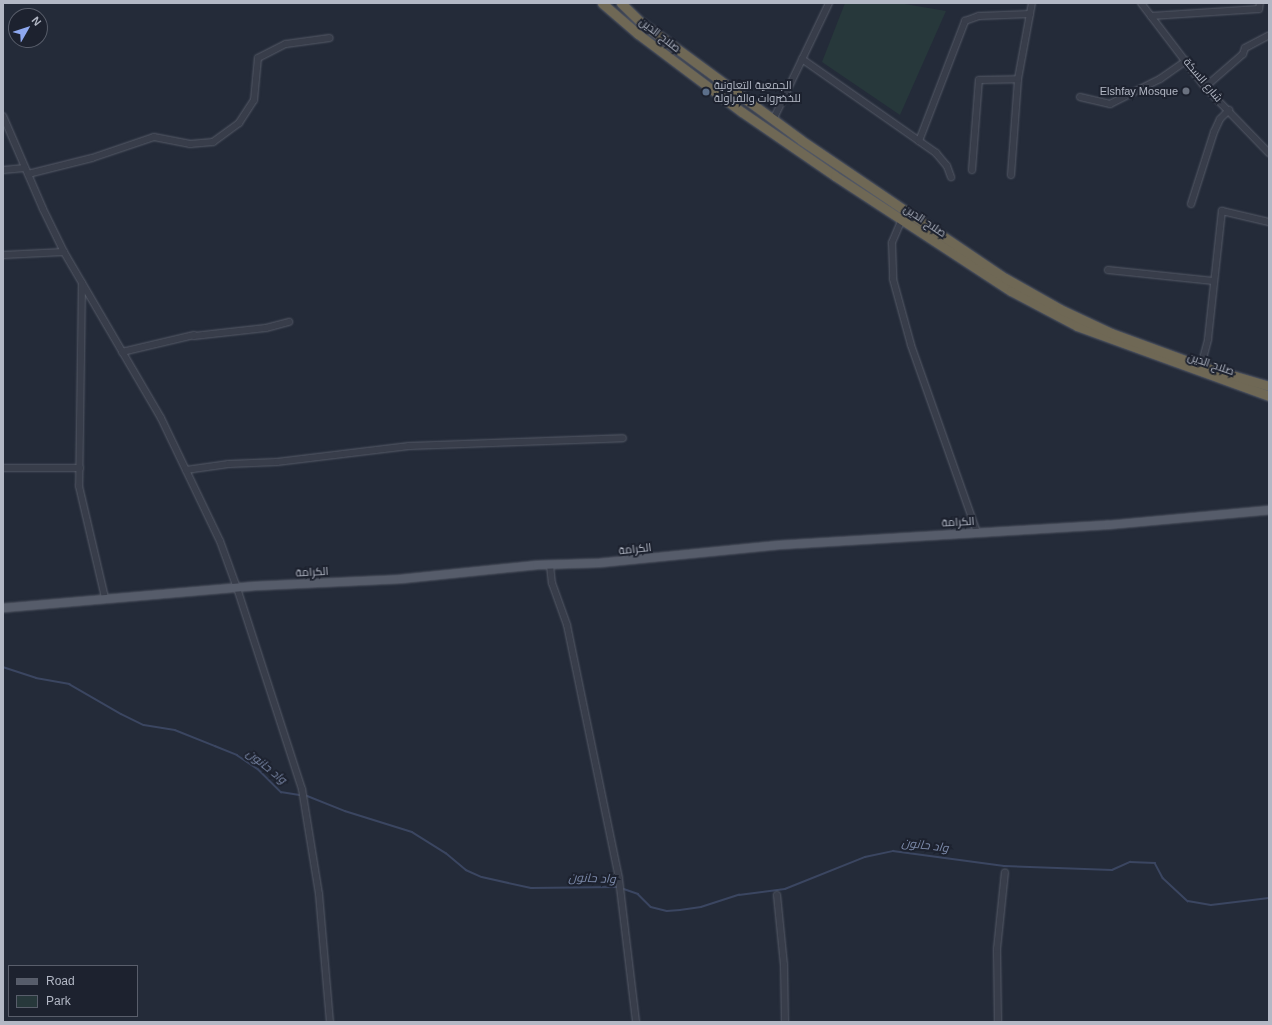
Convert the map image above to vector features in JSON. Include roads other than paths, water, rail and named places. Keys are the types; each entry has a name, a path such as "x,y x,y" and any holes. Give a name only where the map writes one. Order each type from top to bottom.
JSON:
{"highway":[{"name":"صلاح الدين","path":"602,3 638,34 729,102 1011,291 1077,326 1269,396"},
{"name":"صلاح الدين","path":"621,3 642,23 773,120 1005,278 1060,309 1111,333 1201,366 1269,386"}],"main road":[{"name":"الكرامة","path":"3,608 105,598 237,588 407,578 550,565 599,563 779,545 1114,525 1269,510"}],"street":[{"path":"773,120 829,3"},
{"path":"1011,175 1018,79 1032,3"},
{"name":"شارع السكة","path":"1141,3 1206,86 1269,153"},
{"path":"1151,16 1259,10 1260,3"},
{"path":"919,141 965,21 979,16 1030,14"},
{"path":"1206,86 1243,54 1245,48 1269,35"},
{"path":"3,170 27,171 92,158 154,137 190,144 213,142 239,123 254,100 258,58 286,44 330,38"},
{"path":"802,59 936,153 947,166 951,178"},
{"path":"1080,97 1110,104 1160,79 1186,61"},
{"path":"972,170 979,80 1018,79"},
{"path":"1191,204 1214,132 1220,119 1229,110"},
{"path":"3,116 5,126 64,252 161,418 220,541 237,588 302,789 319,894 330,1022"},
{"path":"1201,366 1208,339 1213,281 1222,211 1269,222"},
{"path":"902,219 892,243 893,279 911,345 977,532"},
{"path":"3,256 64,252"},
{"path":"1108,270 1213,281"},
{"path":"82,283 80,486 105,598"},
{"path":"122,352 194,335 266,328 289,322"},
{"path":"186,470 229,464 277,462 409,446 623,438"},
{"path":"3,468 80,468"},
{"path":"550,565 552,583 567,625 620,882 636,1022"},
{"path":"998,1022 997,949 1005,872"},
{"path":"777,895 784,965 786,1022"}],"waterway":[{"name":"واد حانون","path":"3,667 36,678 69,684 121,714 144,725 175,730 237,755 258,769 281,792 301,795"},
{"name":"واد حانون","path":"305,795 345,811 412,832 446,853 466,870 482,877 531,888 617,887"},
{"name":"واد حانون","path":"621,888 638,894 651,907 667,911 680,910 701,907 739,895 785,889 865,857 893,851 1004,866 1112,870 1130,862 1155,863 1163,878 1188,901 1211,905 1269,898"}],"place":[{"name":"Elshfay Mosque","path":"1186,91"},
{"name":"الجمعية التعاونية للخضروات والفراولة","path":"706,92"}]}
